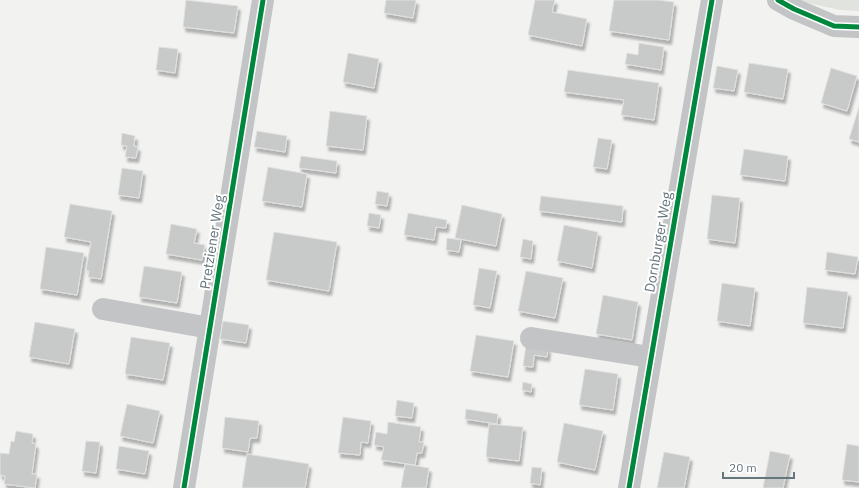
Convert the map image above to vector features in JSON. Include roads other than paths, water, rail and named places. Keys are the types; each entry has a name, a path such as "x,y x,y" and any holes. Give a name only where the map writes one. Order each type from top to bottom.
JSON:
{"street":[{"name":"Pretziener Weg","path":"184,488 263,0"},
{"name":"Dornburger Weg","path":"629,488 712,0"},
{"path":"778,0 794,10 834,26 859,27"},
{"path":"103,309 210,328"},
{"path":"531,338 650,358"}]}
